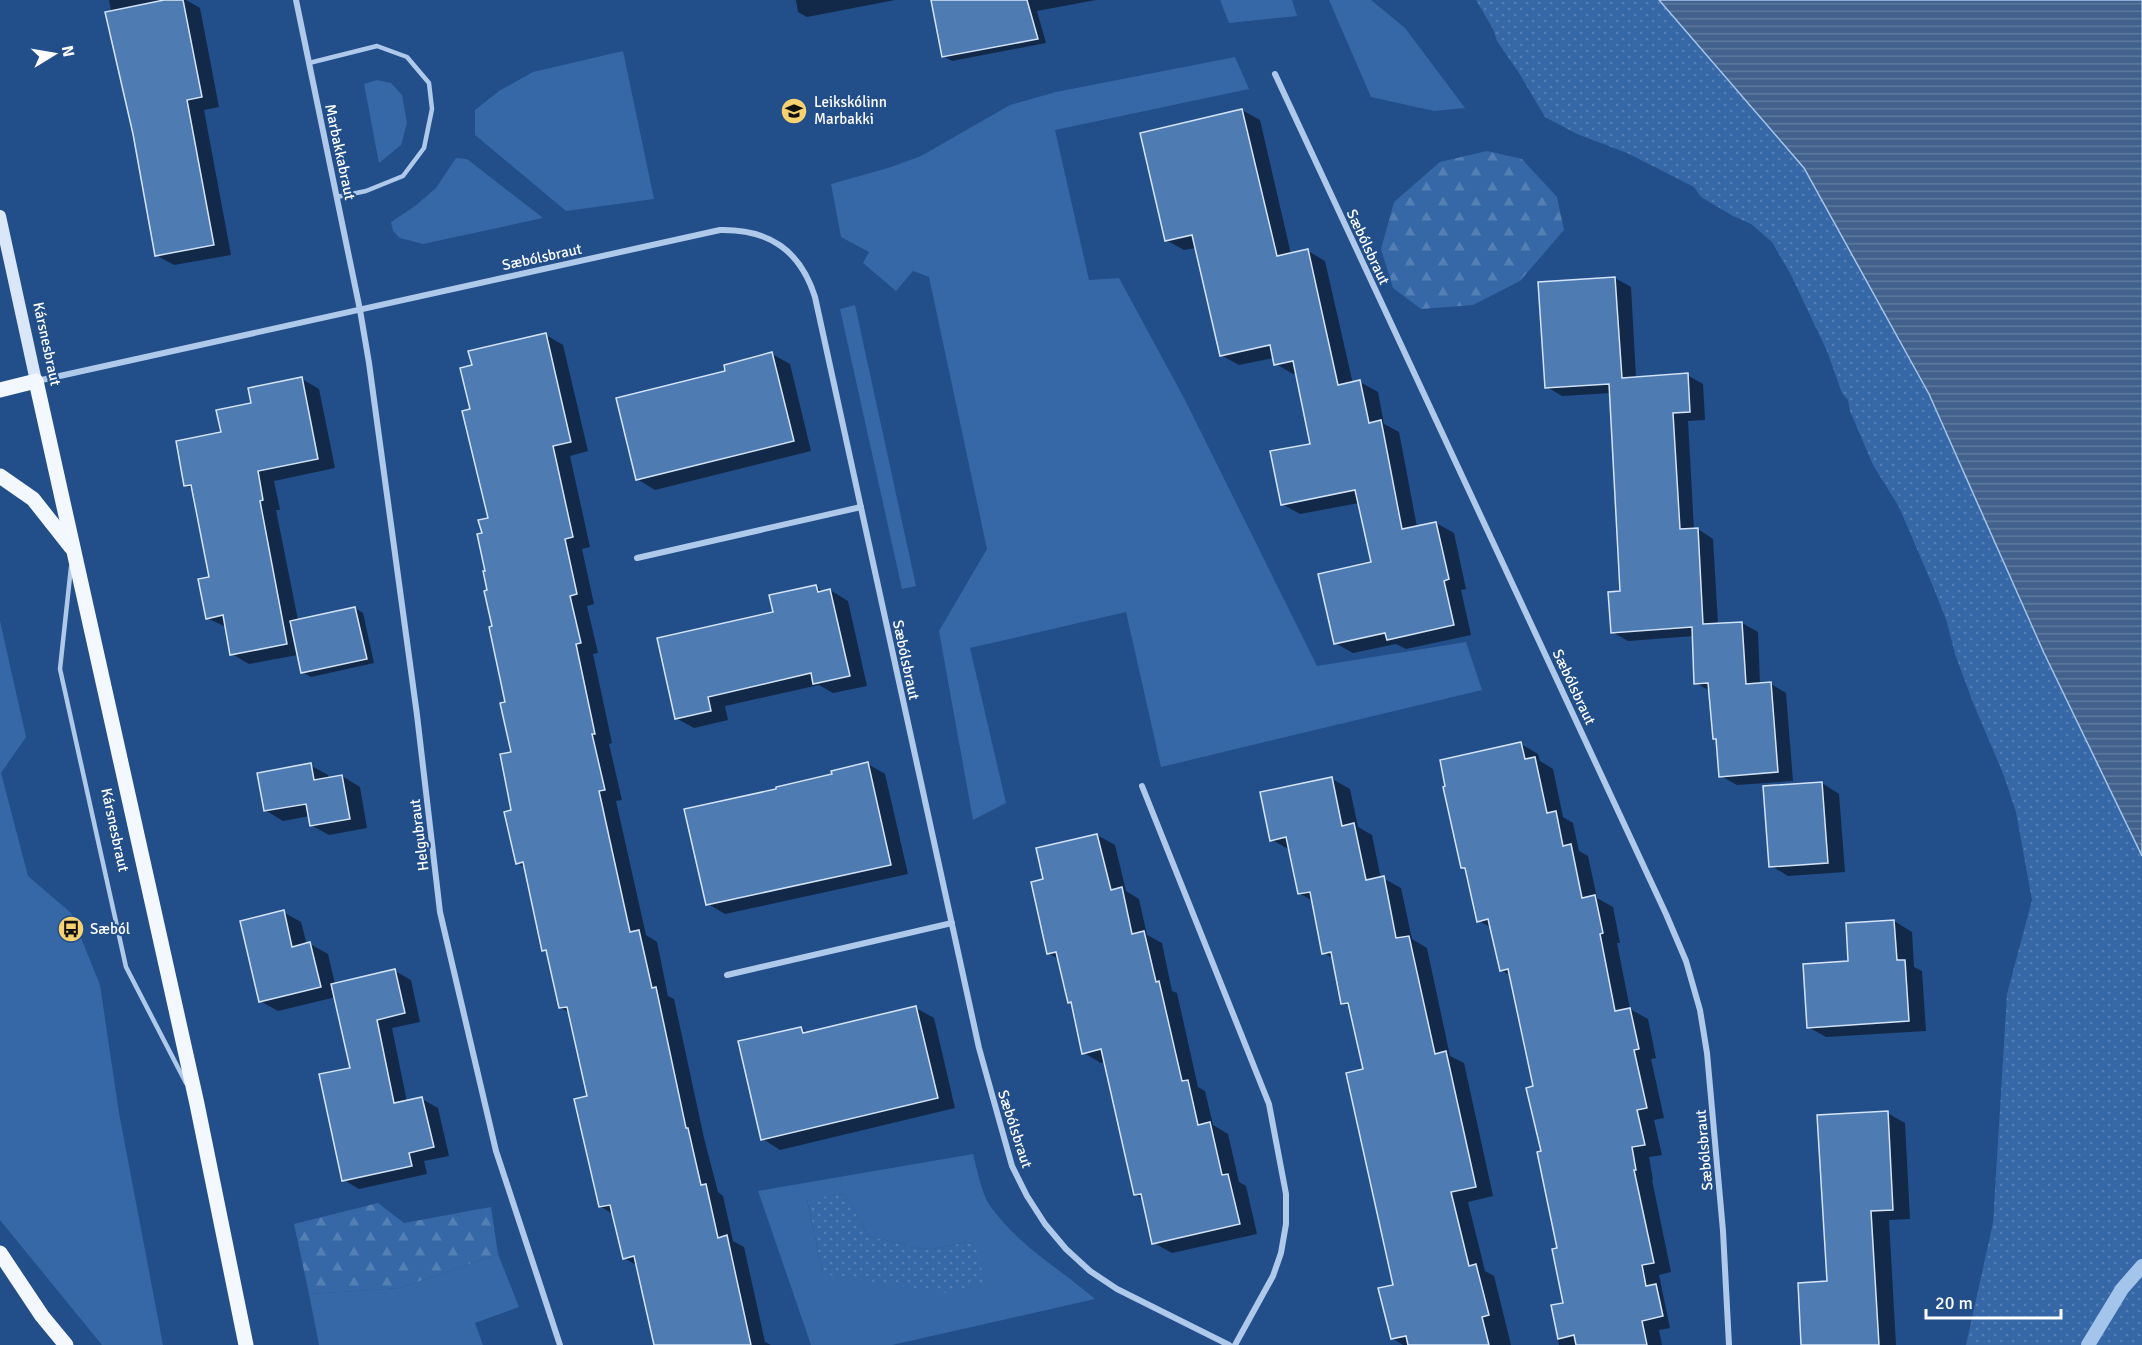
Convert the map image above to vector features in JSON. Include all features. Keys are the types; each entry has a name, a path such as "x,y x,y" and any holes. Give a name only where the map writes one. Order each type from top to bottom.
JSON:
{"main road":[{"path":"0,390 36,381"},
{"name":"Kársnesbraut","path":"36,381 196,1104 246,1345"},
{"path":"0,476 33,499 74,550"},
{"path":"0,1252 42,1316 66,1345"}],"street":[{"name":"Marbakkabraut","path":"296,0 360,310"},
{"name":"Sæbólsbraut","path":"1275,74 1686,961 1700,1010 1707,1053 1723,1231 1729,1345"},
{"name":"Kársnesbraut","path":"0,216 36,381"},
{"name":"Sæbólsbraut","path":"36,381 720,230 757,233 773,240 788,251 810,280 815,297 979,1048 1012,1166 1045,1224 1090,1270 1117,1289 1229,1345"},
{"name":"Helgubraut","path":"360,310 415,703 440,912 496,1151 560,1345"},
{"path":"637,558 861,507"},
{"path":"1142,786 1269,1104 1286,1194 1286,1224 1281,1253 1273,1276 1234,1345"},
{"path":"727,975 952,923"}],"lane":[{"path":"309,63 377,46 408,57 429,83 432,109 424,148 403,177 366,191 337,197"},
{"name":"Kársnesbraut","path":"74,550 60,669 126,967 196,1104"}],"green space":[{"path":"1220,0 1292,0 1297,16 1229,23"},
{"path":"1329,0 1371,0 1405,28 1465,108 1434,111 1371,97"},
{"path":"1476,0 2142,0 2142,1345 1966,1345 1993,1223 2007,994 2032,900 2016,812 1955,654 1947,622 1899,507 1873,465 1850,411 1848,400 1842,393 1827,351 1791,275 1772,242 1751,224 1701,197 1694,187 1627,153 1577,134 1545,117 1497,41 1493,29"},
{"path":"623,51 654,199 566,211 475,135 475,110 499,91 533,72"},
{"path":"1235,57 1249,89 1055,130 1089,280 1119,278 1185,400 1317,666 1466,642 1482,690 1161,767 1126,612 970,648 1006,803 973,820 939,631 987,549 929,277 913,271 896,291 863,263 869,252 841,237 831,184 921,156 1010,105 1056,92"},
{"path":"377,80 391,83 402,95 407,123 401,145 379,163 364,84"},
{"path":"1487,151 1522,159 1557,197 1564,230 1520,281 1473,305 1421,309 1393,288 1381,249 1394,202 1440,162"},
{"path":"456,158 467,159 543,218 423,244 400,238 393,231 391,222 436,188"},
{"path":"855,305 916,586 902,589 840,309"},
{"path":"0,621 26,737 1,773 28,876 71,913 100,985 119,1113 163,1345 102,1345 0,1220"},
{"path":"973,1154 985,1196 1002,1221 1027,1245 1095,1299 892,1345 811,1345 758,1191","holes":["845,1194 868,1236 928,1250 978,1240 823,1274 807,1200"]},
{"path":"845,1194 868,1236 928,1250 978,1240 983,1283 947,1293 823,1274 807,1199"},
{"path":"378,1203 404,1223 491,1207 498,1254 400,1288 309,1294 294,1224"},
{"path":"498,1254 519,1307 475,1323 483,1345 319,1345 309,1294 400,1288"}],"shaded area":[{"path":"1659,0 2142,0 2142,856 2044,653 1929,394 1804,168"}],"building":[{"path":"164,0 183,0 202,97 187,100 214,245 155,256 133,134 105,12"},
{"path":"931,0 1027,0 1038,39 942,57"},
{"path":"1242,109 1277,256 1308,249 1338,385 1360,380 1369,423 1381,420 1402,529 1436,522 1449,579 1444,581 1454,625 1387,640 1385,633 1334,644 1318,574 1371,562 1355,490 1281,505 1270,451 1310,444 1293,361 1274,365 1270,345 1220,356 1192,235 1165,241 1140,133"},
{"path":"1615,277 1622,378 1688,373 1690,412 1673,413 1680,529 1698,528 1703,624 1742,622 1746,684 1771,682 1778,772 1719,777 1708,683 1694,684 1692,627 1611,633 1608,592 1620,591 1609,384 1545,388 1538,282"},
{"path":"546,333 571,442 553,446 573,537 565,539 577,594 570,596 581,643 576,644 595,734 592,734 605,790 599,791 630,932 639,930 652,988 656,987 686,1128 688,1128 701,1185 706,1184 718,1238 727,1235 751,1345 654,1345 634,1256 623,1259 610,1205 599,1207 574,1099 587,1096 567,1007 559,1008 546,950 542,951 523,862 516,864 504,812 511,810 500,754 511,752 500,703 505,702 489,627 492,626 484,591 487,590 483,571 485,571 477,534 482,533 478,520 488,518 462,411 470,409 460,368 472,365 468,351"},
{"path":"772,352 794,441 636,480 616,398 725,371 724,365"},
{"path":"302,377 318,459 258,471 263,500 260,501 287,644 230,655 223,615 206,619 198,579 209,577 191,485 184,486 176,441 221,432 216,410 251,403 248,388"},
{"path":"816,585 818,592 830,589 850,676 813,684 811,673 708,697 711,711 675,719 657,638 773,612 769,595"},
{"path":"355,607 367,659 301,673 290,621"},
{"path":"1521,742 1525,759 1535,757 1547,813 1556,811 1563,846 1571,844 1582,898 1595,895 1615,1011 1630,1008 1639,1049 1634,1050 1647,1108 1637,1110 1645,1145 1632,1147 1636,1170 1634,1170 1654,1263 1642,1265 1646,1286 1656,1284 1663,1316 1642,1321 1647,1345 1576,1345 1574,1335 1558,1339 1551,1305 1563,1303 1552,1249 1557,1248 1537,1152 1541,1151 1526,1088 1533,1086 1508,969 1500,971 1488,919 1477,922 1465,868 1461,868 1443,787 1445,786 1440,760"},
{"path":"868,762 891,865 706,905 684,809 776,789 776,787 832,774 831,771"},
{"path":"311,763 314,780 342,775 350,819 310,826 306,804 264,811 257,773"},
{"path":"1332,777 1342,826 1354,823 1366,880 1384,876 1396,938 1409,936 1435,1054 1446,1051 1476,1187 1451,1192 1469,1266 1476,1264 1489,1315 1482,1317 1489,1345 1408,1345 1406,1336 1391,1339 1378,1288 1393,1285 1346,1073 1363,1069 1348,1003 1341,1004 1331,952 1322,954 1310,892 1298,894 1286,837 1270,841 1260,792"},
{"path":"1822,782 1828,863 1769,867 1763,786"},
{"path":"1097,834 1111,890 1122,887 1132,934 1144,931 1156,982 1159,981 1182,1081 1188,1080 1198,1125 1210,1122 1222,1175 1228,1174 1240,1224 1152,1244 1141,1194 1134,1195 1101,1049 1082,1054 1071,1002 1068,1003 1056,952 1047,954 1031,882 1043,879 1036,848"},
{"path":"284,910 292,947 310,942 321,987 259,1002 240,921"},
{"path":"1894,920 1897,960 1905,960 1909,1021 1807,1028 1803,964 1848,961 1846,923"},
{"path":"395,969 405,1013 377,1020 394,1103 422,1097 434,1147 409,1153 412,1166 342,1181 319,1074 350,1068 331,984"},
{"path":"916,1006 938,1098 761,1140 738,1041 801,1027 803,1033"},
{"path":"1888,1111 1893,1210 1871,1211 1879,1345 1801,1345 1798,1283 1827,1281 1817,1115"}],"waterway":[{"path":"2088,1345 2122,1289 2142,1266"}],"place":[{"name":"Leikskólinn Marbakki","path":"794,111"},
{"name":"Sæból","path":"71,929"}]}
